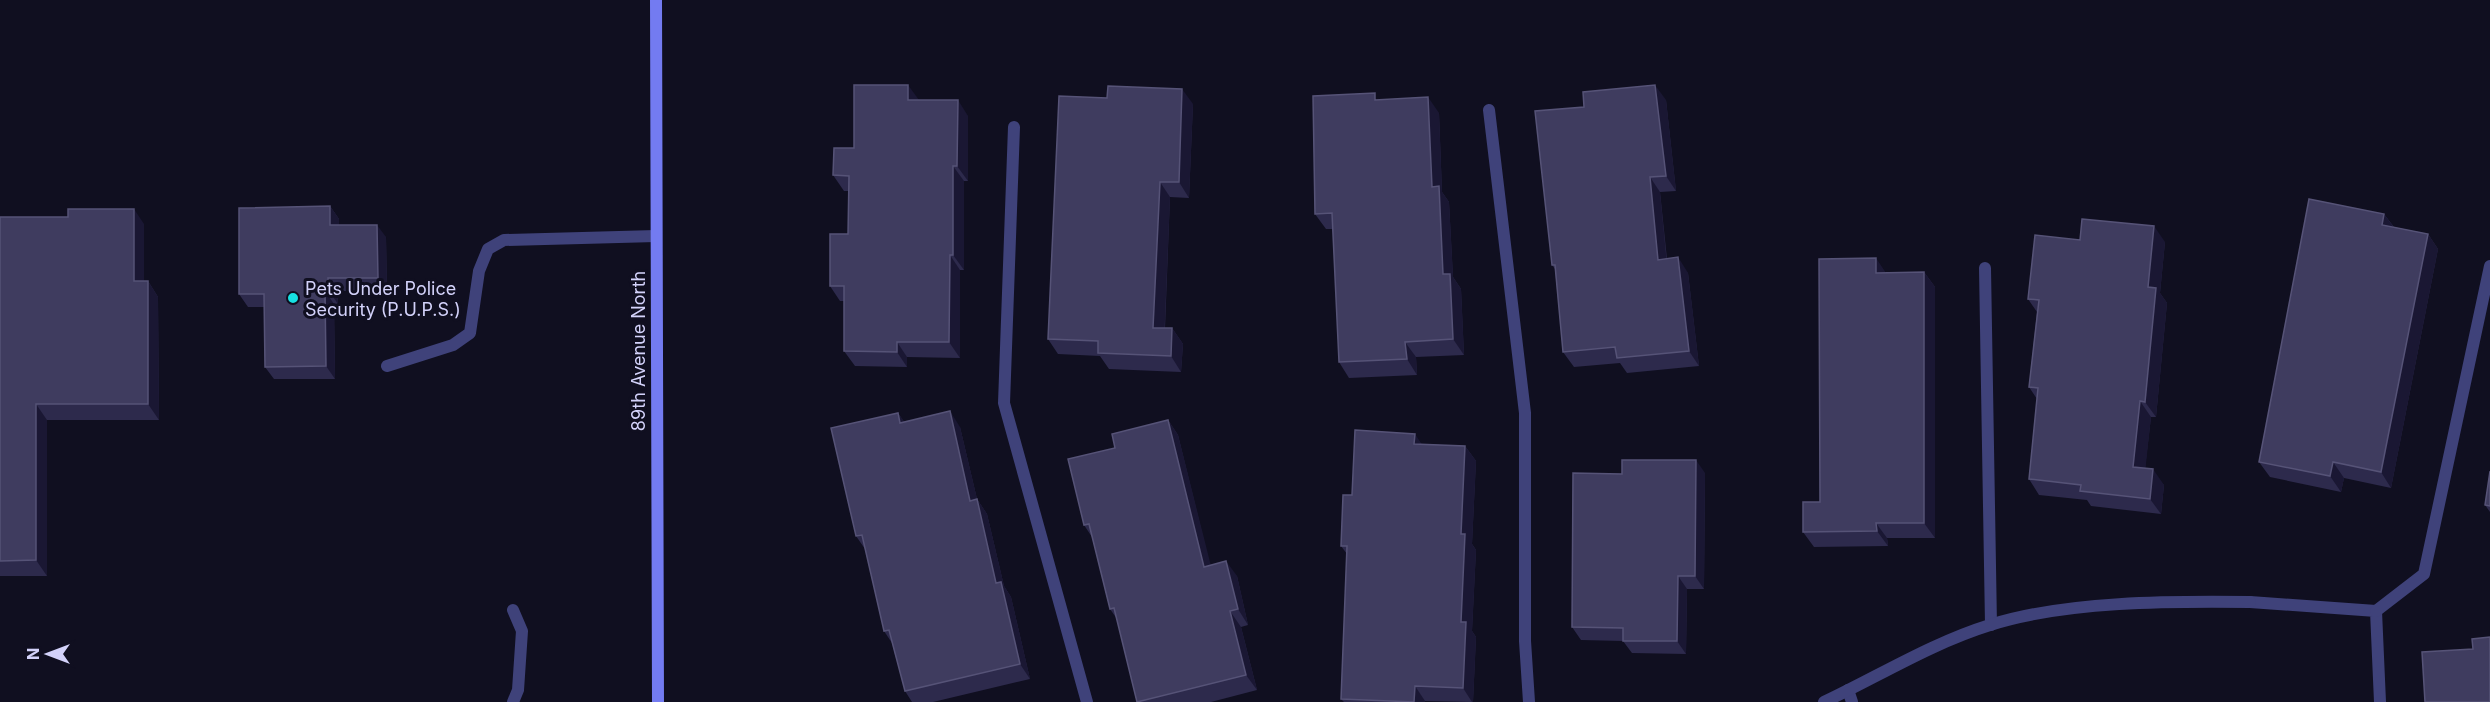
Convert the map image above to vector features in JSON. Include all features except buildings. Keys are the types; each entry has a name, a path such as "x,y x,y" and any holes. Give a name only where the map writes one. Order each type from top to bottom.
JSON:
{"street":[{"name":"89th Avenue North","path":"656,0 658,702"},
{"path":"1489,110 1525,413 1525,641 1529,702"},
{"path":"1014,128 1004,403 1087,702"},
{"path":"387,366 453,345 470,333 479,271 488,249 504,240 656,236"},
{"path":"1824,702 1850,696 1913,657 1990,624 2076,609 2192,601 2250,602 2376,611 2424,574 2490,266"},
{"path":"1985,268 1990,624"},
{"path":"513,610 522,631 518,690 513,702"},
{"path":"2376,611 2380,702"}],"place":[{"name":"Pets Under Police Security (P.U.P.S.)","path":"293,298"}]}
